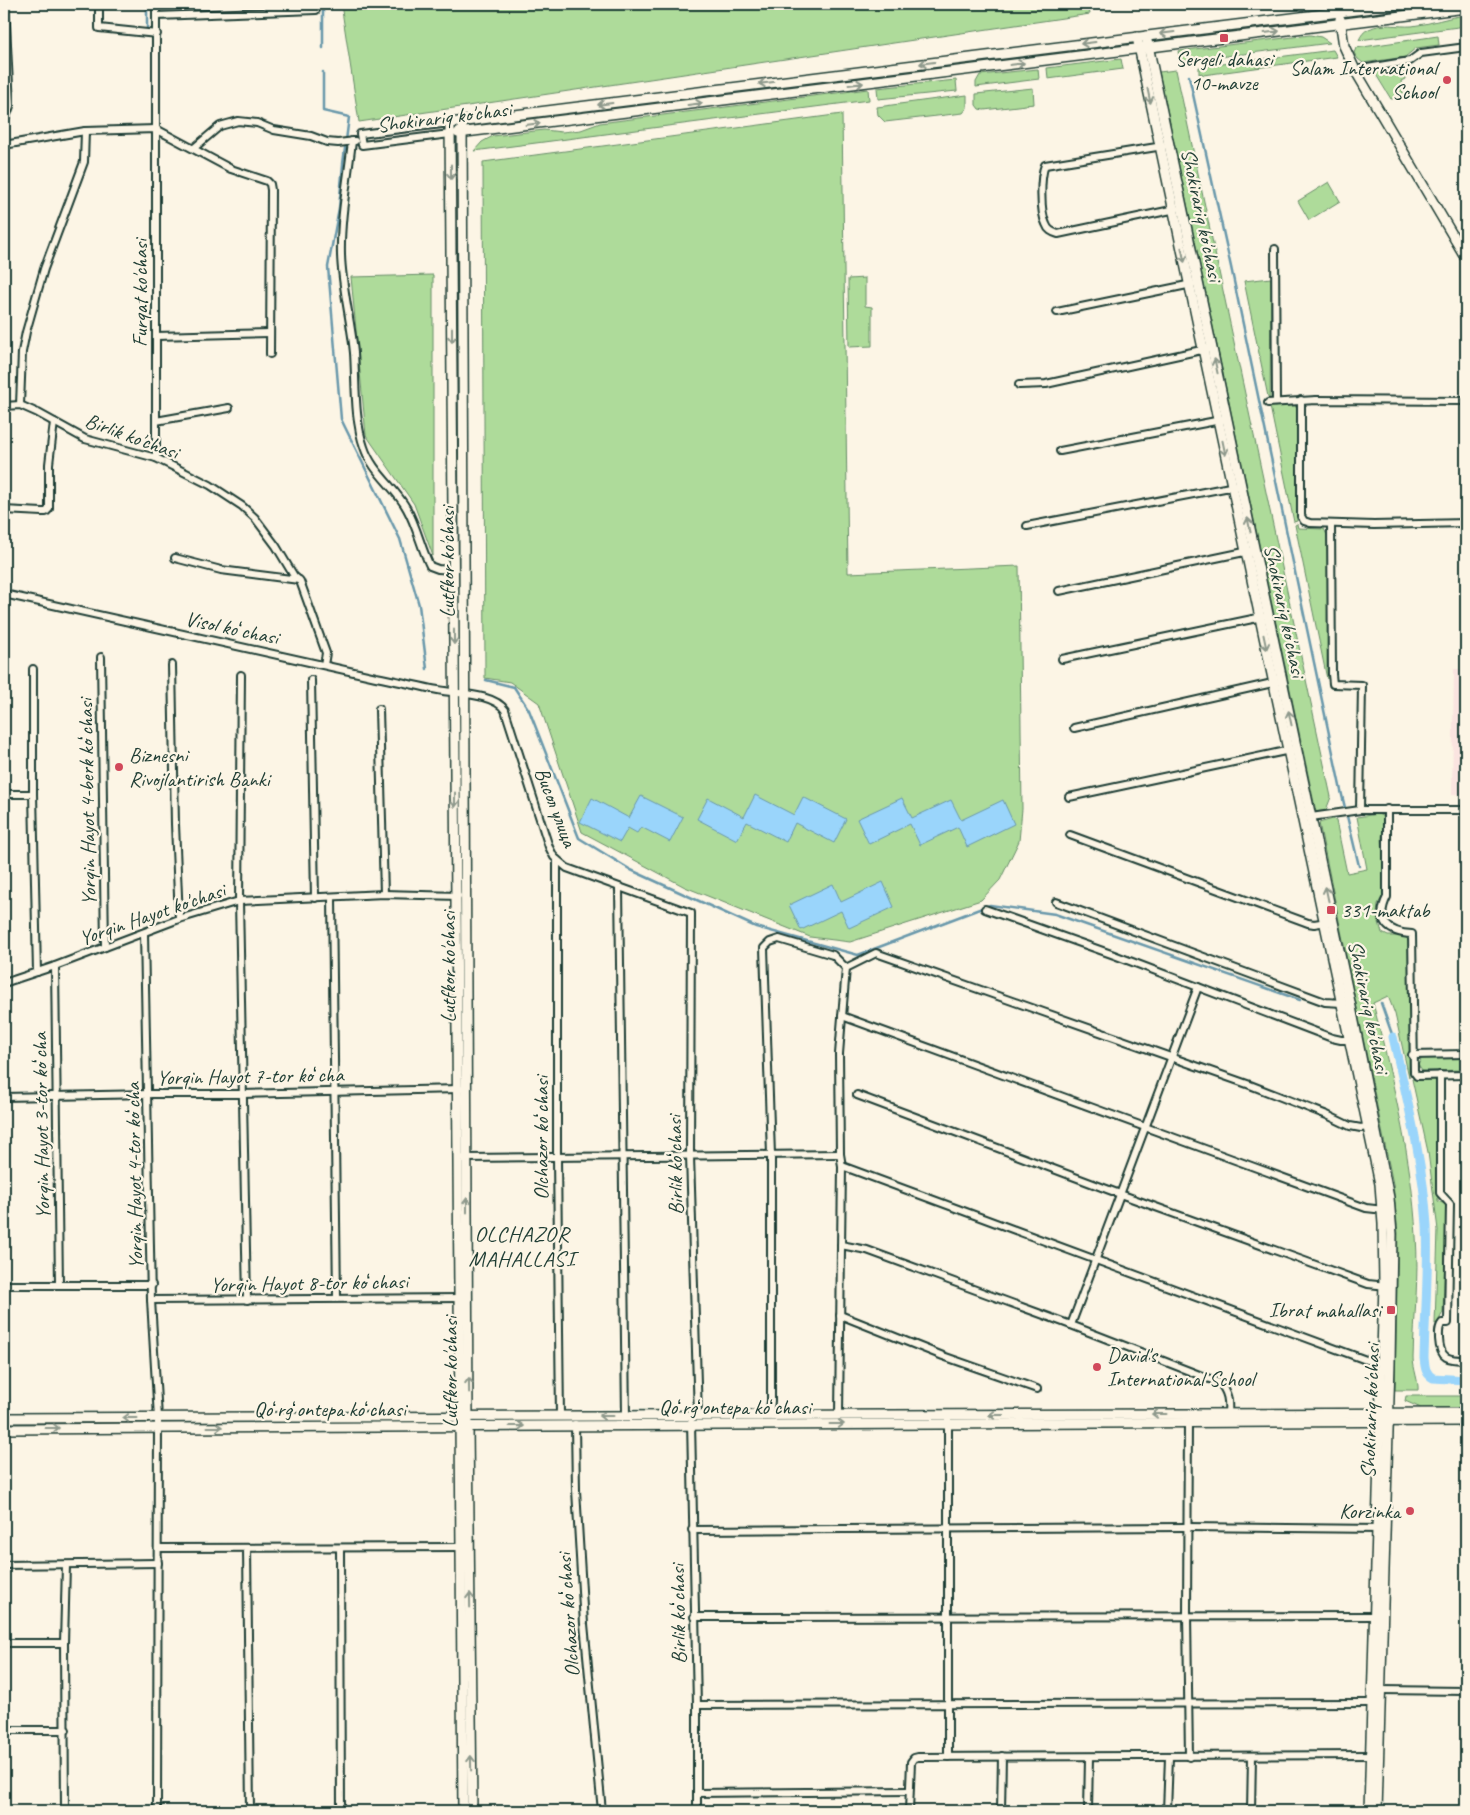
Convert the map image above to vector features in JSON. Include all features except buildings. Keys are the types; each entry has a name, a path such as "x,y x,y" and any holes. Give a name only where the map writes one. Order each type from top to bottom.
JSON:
{"main road":[{"name":"Shokirariq ko'chasi","path":"450,123 1404,4"},
{"name":"Shokirariq ko'chasi","path":"450,134 1466,8"},
{"path":"1339,12 1344,46 1355,70 1466,258"},
{"name":"Shokirariq ko'chasi","path":"1141,36 1372,1126 1386,1180 1386,1210 1392,1234 1387,1286 1376,1703 1369,1811"},
{"name":"Lutfkor ko'chasi","path":"462,122 466,896 462,1088 457,1158 463,1298"},
{"name":"Lutfkor ko'chasi","path":"450,123 456,896 462,1088 467,1158 463,1298 463,1422 472,1811"},
{"name":"Shokirariq ko'chasi","path":"1292,749 1311,817 1342,1003 1354,1041"},
{"name":"Qoʻrgʻontepa koʻchasi","path":"4,1429 157,1423 1384,1417 1466,1413"},
{"name":"Qoʻrgʻontepa koʻchasi","path":"1188,1418 1228,1414 1384,1417 1466,1421"},
{"name":"Qoʻrgʻontepa koʻchasi","path":"463,1422 560,1417 575,1421 626,1416 693,1419 839,1415 948,1419"},
{"name":"Qoʻrgʻontepa koʻchasi","path":"4,1418 157,1423"},
{"name":"Lutfkor ko'chasi","path":"463,1811 465,1547"},
{"name":"Shokirariq ko'chasi","path":"1376,1703 1380,1690 1378,1616"},
{"name":"Shokirariq ko'chasi","path":"1374,1755 1377,1811"}],"street":[{"path":"4,123 10,106 5,4"},
{"path":"99,4 99,28 157,34"},
{"name":"Furqat ko'chasi","path":"156,4 156,458"},
{"path":"157,16 316,10"},
{"path":"1355,70 1410,61 1422,53 1466,47"},
{"path":"194,148 220,126 238,121 257,122 274,130 311,136 327,142 338,143 361,140"},
{"name":"Shokirariq ko'chasi","path":"450,123 360,134 362,145 450,134"},
{"path":"4,145 85,131 156,129 194,148 231,170 263,179 270,184 270,354"},
{"path":"4,406 20,405 22,352 26,332 44,269 84,162 85,131"},
{"path":"352,141 341,252 364,448 372,465 408,510 417,531 423,554 430,566 438,569 453,570"},
{"path":"1164,145 1045,165 1042,172 1042,180 1045,223 1049,230 1058,234 1178,209"},
{"path":"1275,248 1276,401"},
{"path":"1058,312 1194,284"},
{"path":"156,336 270,332"},
{"path":"1019,386 1046,384 1208,349"},
{"path":"1301,400 1301,516 1307,522 1331,524 1466,523"},
{"path":"1268,403 1301,400 1466,401"},
{"name":"Birlik ko'chasi","path":"20,405 86,439 156,458 210,484 242,506 266,531 294,576 300,581 326,652 324,665"},
{"path":"156,421 229,408"},
{"path":"1060,452 1223,420"},
{"path":"4,510 46,512 49,509 49,464 54,422"},
{"path":"1027,526 1237,486"},
{"path":"1331,524 1330,684 1362,685 1360,810"},
{"path":"1059,591 1250,551"},
{"path":"175,558 221,570 300,581"},
{"name":"Visol koʻchasi","path":"4,594 454,693"},
{"path":"1062,659 1264,616"},
{"name":"Yorqin Hayot 4-berk koʻchasi","path":"101,657 105,947"},
{"path":"172,665 174,824 179,919"},
{"path":"33,669 33,794 37,972"},
{"path":"241,675 239,901 246,1300"},
{"path":"311,680 315,898"},
{"path":"1074,728 1278,682"},
{"name":"Висол улица","path":"454,693 479,696 502,706 505,710 549,847 557,860 567,868 691,913"},
{"path":"379,709 384,894"},
{"path":"1069,798 1292,749"},
{"path":"4,794 33,794"},
{"path":"1387,809 1387,897 1381,913 1385,924 1392,929 1401,934 1412,934 1412,1055 1415,1074 1440,1076 1466,1075"},
{"path":"1311,817 1352,810 1466,810"},
{"path":"1070,835 1308,923 1314,924 1329,921"},
{"name":"Olchazor koʻchasi","path":"557,860 557,1158 560,1417"},
{"path":"619,888 626,1416"},
{"name":"Yorqin Hayot ko'chasi","path":"4,983 55,966 179,919 239,901 384,894 466,896"},
{"path":"332,898 337,1298"},
{"path":"1056,902 1325,1002 1342,1003"},
{"path":"985,909 1114,955 1332,1038 1354,1041"},
{"name":"Birlik koʻchasi","path":"691,913 692,1530 697,1705 697,1811"},
{"name":"Yorqin Hayot 4-tor koʻcha","path":"144,933 151,1300 157,1423 157,1811"},
{"path":"769,1416 771,1401 771,1155 764,948 770,942 779,939 834,956 846,968 839,1054 840,1154 842,1166 839,1415"},
{"path":"846,968 876,953 1267,1092 1350,1126 1361,1128 1372,1126"},
{"name":"Yorqin Hayot 3-tor koʻcha","path":"55,966 59,1285"},
{"path":"1071,1325 1198,987"},
{"path":"842,1016 1366,1208 1386,1210"},
{"path":"1412,1055 1466,1054"},
{"path":"1440,1076 1440,1193 1450,1204 1448,1323 1442,1323 1439,1327 1440,1349 1442,1354 1450,1359 1466,1360"},
{"name":"Yorqin Hayot 7-tor koʻcha","path":"4,1097 242,1094 462,1088"},
{"path":"857,1095 1120,1194 1368,1284 1387,1286"},
{"path":"457,1158 840,1154"},
{"path":"842,1166 1366,1360 1386,1363"},
{"path":"841,1245 867,1250 1071,1325 1220,1383 1227,1392 1229,1400 1228,1414"},
{"path":"4,1285 152,1285"},
{"name":"Yorqin Hayot 8-tor koʻchasi","path":"151,1300 463,1298"},
{"path":"840,1315 943,1356 1037,1389"},
{"path":"1188,1418 1187,1615 1189,1757"},
{"path":"948,1419 948,1757"},
{"name":"Olchazor koʻchasi","path":"575,1421 576,1490 584,1624 602,1811"},
{"path":"692,1530 1187,1527 1381,1529"},
{"path":"158,1548 340,1549 465,1547"},
{"path":"247,1548 250,1811"},
{"path":"340,1549 341,1811"},
{"path":"4,1565 158,1563"},
{"path":"65,1811 64,1643 66,1565"},
{"path":"694,1617 1378,1616"},
{"path":"4,1643 64,1643"},
{"path":"1380,1690 1466,1691"},
{"path":"697,1705 1376,1703"},
{"path":"4,1730 66,1730"},
{"path":"909,1811 910,1767 914,1758 1374,1755"},
{"path":"1001,1811 1002,1756"},
{"path":"1251,1811 1252,1756"},
{"path":"1088,1811 1090,1757"},
{"path":"1167,1811 1169,1757"},
{"path":"697,1793 910,1792"}],"shaded area":[{"path":"1454,669 1466,669 1466,795 1452,794"}],"green space":[{"path":"341,4 1088,4 1090,14 359,122"},
{"path":"1466,15 1466,26 1359,40 1364,32 1374,27 1385,25 1412,26"},
{"path":"1310,35 1321,37 1330,43 1180,62 1178,51"},
{"path":"1438,36 1439,45 1416,48 1405,57 1363,63 1354,53 1356,48"},
{"path":"1333,50 1337,57 1199,74 1199,67"},
{"path":"1121,59 1123,69 1048,79 1047,68"},
{"path":"1404,65 1405,79 1401,81 1403,93 1406,93 1406,97 1391,99 1375,70"},
{"path":"1038,69 1039,79 976,87 976,82 980,75"},
{"path":"1176,70 1331,797 1326,810 1316,812 1159,72"},
{"path":"956,80 957,91 878,99 877,88"},
{"path":"1033,88 1034,104 984,110 979,109 976,105 976,94"},
{"path":"868,89 869,100 474,151 482,142 493,136 544,130 562,132 581,130 600,123"},
{"path":"967,95 967,108 963,113 885,122 878,115 877,107"},
{"path":"842,114 848,573 1019,566 1022,809 1019,841 1000,880 981,900 850,942 810,937 685,887 582,832 539,703 510,682 485,678 483,162"},
{"path":"1329,182 1340,201 1309,220 1298,201"},
{"path":"433,275 433,556 414,504 366,435 351,277"},
{"path":"865,278 865,306 872,307 872,346 849,347 848,279"},
{"path":"1271,278 1270,405 1295,405 1298,412 1297,521 1294,522 1244,281"},
{"path":"1297,524 1298,528 1324,529 1328,537 1327,679 1295,525"},
{"path":"1378,814 1382,816 1384,823 1382,837 1384,894 1378,904 1377,915 1382,933 1388,936 1405,936 1410,942 1409,1077 1395,1014 1388,996 1373,1003 1400,1118 1414,1207 1417,1266 1413,1358 1418,1390 1395,1390 1398,1233 1393,1184 1319,823 1333,819 1336,821 1347,873 1367,869 1357,817"},
{"path":"1466,1057 1466,1070 1422,1071 1418,1065 1422,1058"},
{"path":"1412,1079 1436,1080 1438,1201 1447,1205 1443,1312 1435,1324 1438,1230 1428,1152"},
{"path":"1406,1396 1466,1396 1466,1408 1421,1408 1405,1401"}],"water":[{"path":"755,795 794,815 803,797 846,819 834,843 795,823 786,842 747,822 737,840 697,819 708,798 744,817"},
{"path":"641,796 683,817 670,842 641,827 637,833 628,828 620,842 580,822 592,798 629,818"},
{"path":"902,798 912,818 951,800 961,820 1003,800 1014,824 967,847 958,827 920,845 910,824 869,844 857,819"},
{"path":"883,882 894,907 849,928 841,911 801,930 789,905 833,884 841,902"}],"waterway":[{"path":"147,4 147,29"},
{"path":"323,4 323,48"},
{"path":"323,72 323,111 349,117 339,208 328,267 341,419 400,539 419,605 427,669"},
{"path":"1189,76 1341,791 1359,866"},
{"path":"486,680 514,687 529,710 579,838 631,870 756,927 858,955 990,905 1055,914 1300,1000"},
{"path":"1381,1003 1393,1037"},
{"path":"1393,1037 1414,1130 1425,1201 1428,1258 1425,1367 1428,1374 1433,1378 1466,1380"}],"place":[{"name":"Sergeli dahasi 10-mavze","path":"1224,38"},
{"name":"Salam International School","path":"1447,80"},
{"name":"Biznesni Rivojlantirish Banki","path":"119,767"},
{"name":"331-maktab","path":"1331,910"},
{"name":"Ibrat mahallasi","path":"1391,1310"},
{"name":"David's International School","path":"1097,1367"},
{"name":"Korzinka","path":"1410,1511"}],"district":[{"name":"OLCHAZOR MAHALLASI","path":"522,1246"}]}
